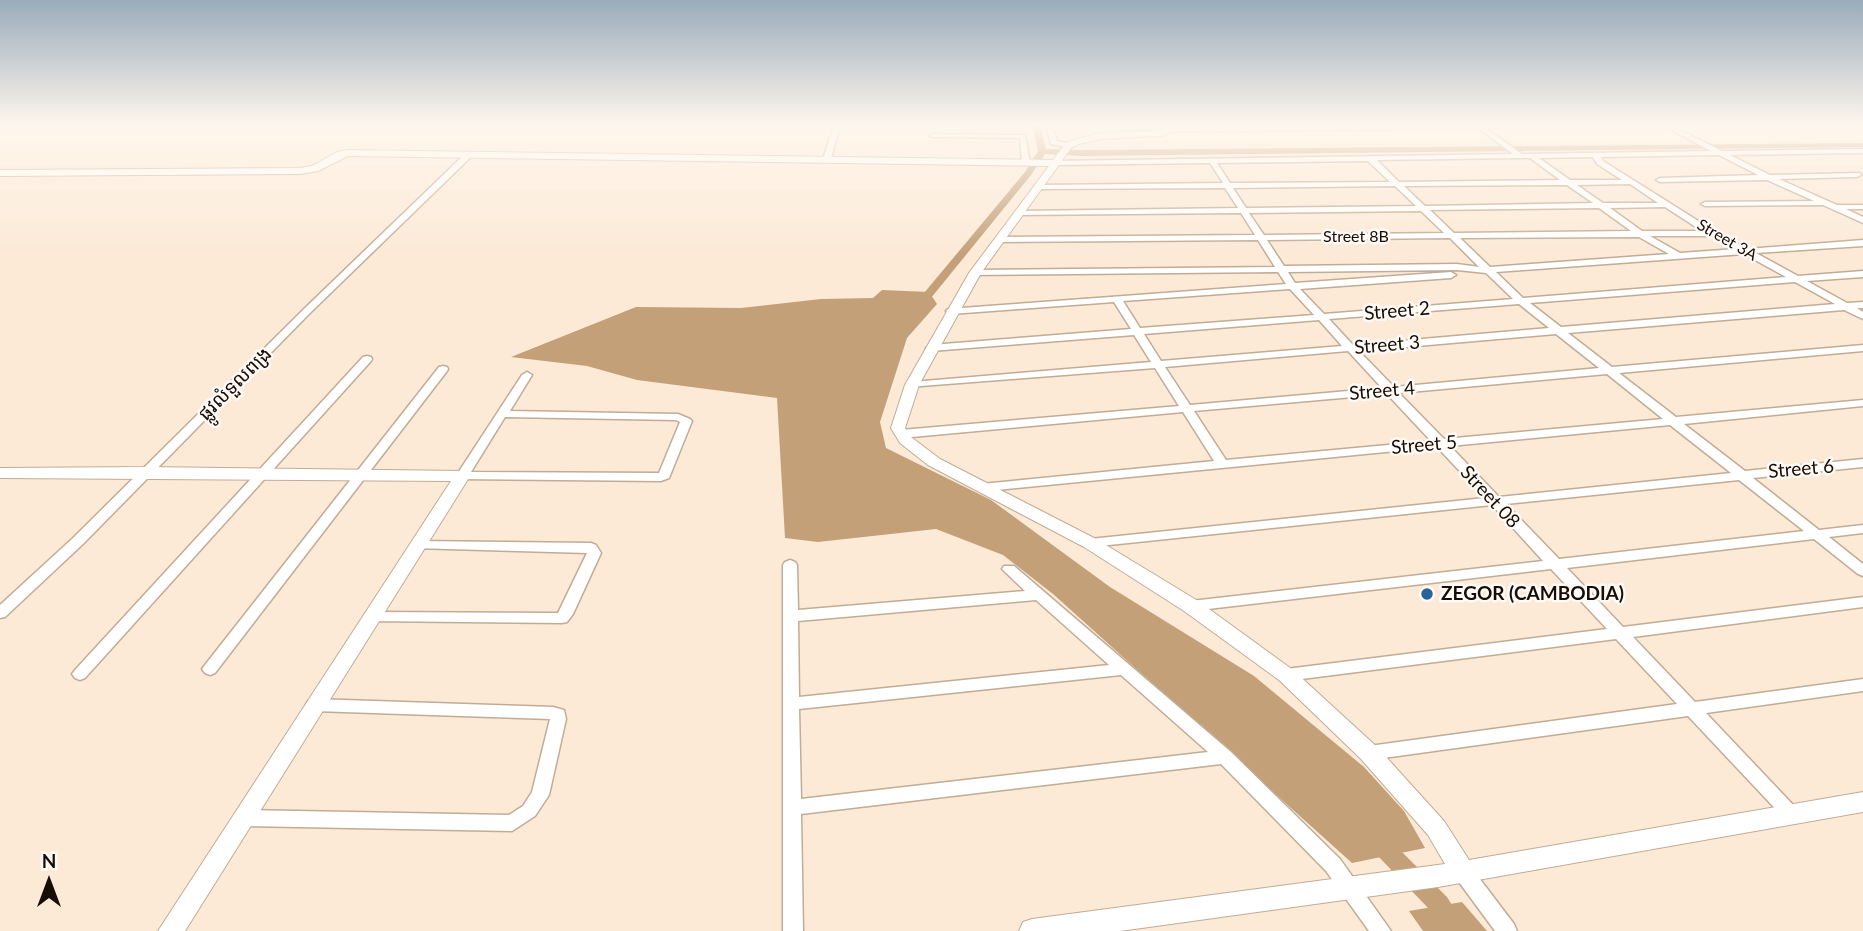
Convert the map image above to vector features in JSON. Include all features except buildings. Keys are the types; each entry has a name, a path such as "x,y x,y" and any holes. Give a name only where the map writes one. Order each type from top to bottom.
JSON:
{"street":[{"path":"0,173 293,172 316,168"},
{"name":"ផ្លូវលំទួលពង្រ","path":"0,613 78,541 455,168"},
{"path":"1051,168 975,272 951,311 912,385 898,423 901,434 912,447 934,462 1090,543 1191,606 1286,675 1369,753 1436,828 1463,872 1507,931"},
{"name":"Street 08","path":"1217,168 1292,286 1791,814"},
{"path":"1381,168 1521,302 1863,571"},
{"path":"1549,168 1678,256"},
{"name":"Street 3A","path":"1610,168 1700,226 1713,229"},
{"name":"Street 3A","path":"1621,168 1685,208 1713,229 1863,316"},
{"path":"1751,168 1863,220"},
{"path":"1660,180 1859,172"},
{"path":"1040,187 1568,182 1646,184"},
{"path":"1705,204 1824,202"},
{"path":"1021,213 1601,206 1685,208"},
{"path":"1833,207 1863,206"},
{"name":"Street 8B","path":"999,240 1451,237 1642,234 1713,229"},
{"path":"951,311 1863,243"},
{"name":"Street 3A","path":"1751,251 1861,306"},
{"path":"975,272 1457,267 1486,270"},
{"name":"Street 2","path":"931,348 1863,274"},
{"path":"1116,298 1222,464"},
{"name":"Street 3","path":"912,385 1861,306"},
{"name":"Street 4","path":"901,434 1863,348"},
{"path":"80,674 367,359"},
{"path":"210,669 443,369"},
{"path":"170,931 527,375"},
{"name":"Street 5","path":"986,487 1863,403"},
{"path":"0,472 661,477 665,475 686,421 678,417 502,415"},
{"name":"Street 6","path":"1090,543 1863,463"},
{"path":"1191,606 1863,529"},
{"path":"372,617 562,618 594,553 591,548 418,545"},
{"path":"790,565 793,931"},
{"path":"1009,569 1226,757 1333,864 1381,931"},
{"path":"790,616 1040,595"},
{"path":"1286,675 1863,603"},
{"path":"791,704 1125,669"},
{"path":"1369,753 1863,685"},
{"path":"244,818 512,822 528,811 540,795 558,719 558,715 553,713 314,705"},
{"path":"791,808 1226,757"},
{"path":"1032,931 1438,876 1863,802"}],"shaded area":[{"path":"882,290 929,292 937,304 907,338 880,422 886,448 991,500 1110,587 1254,676 1364,767 1404,811 1425,848 1352,863 1053,594 1003,555 936,529 818,542 785,538 777,398 637,380 587,366 511,357 636,307 741,308 821,299 873,298"},
{"path":"1462,902 1487,931 1423,931 1409,911"}],"waterway":[{"path":"918,307 1031,168"},
{"path":"1381,845 1439,904 1457,931"}],"place":[{"name":"ZEGOR (CAMBODIA)","path":"1427,594"}]}
